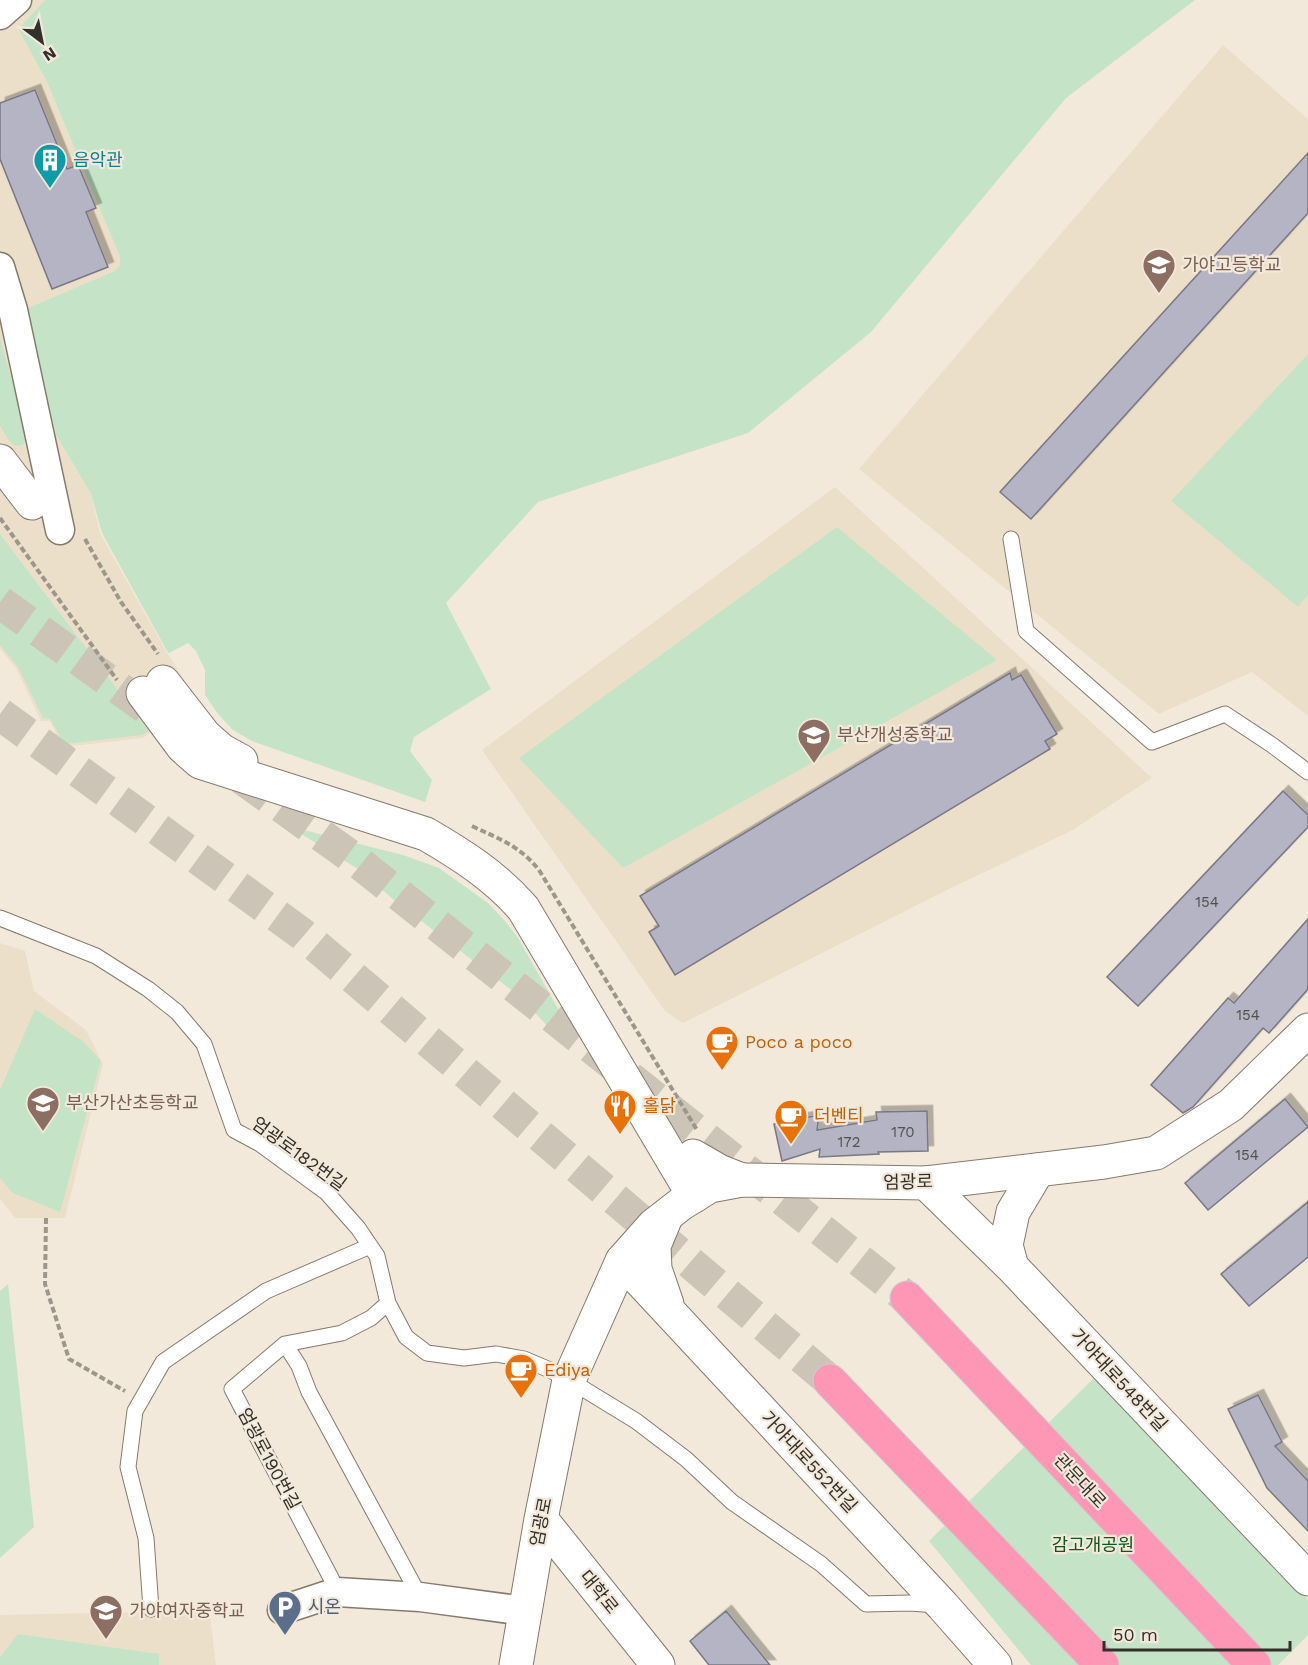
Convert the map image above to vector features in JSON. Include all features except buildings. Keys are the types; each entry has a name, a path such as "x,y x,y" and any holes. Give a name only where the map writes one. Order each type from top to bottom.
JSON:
{"highway":[{"name":"관문대로","path":"907,1298 1254,1665"},
{"path":"830,1381 1102,1665"}],"street":[{"path":"0,15 17,0"},
{"path":"0,267 13,310 60,530"},
{"path":"0,461 12,510"},
{"path":"143,687 221,750 242,762 446,829 496,858 520,876 561,934 693,1156 702,1191"},
{"path":"143,687 183,747 200,762 426,834 506,888 523,908 702,1191"},
{"name":"엄광로","path":"516,1665 541,1519 569,1380 622,1261 666,1216 702,1191 742,1180 926,1183 1104,1162 1156,1153 1231,1105 1308,1030"},
{"path":"693,1156 719,1171 742,1180"},
{"path":"1012,1268 1006,1245 1012,1212 1038,1170"},
{"name":"가야대로548번길","path":"926,1183 1012,1268 1308,1579"},
{"path":"666,1216 654,1246 655,1269 670,1313"},
{"name":"가야대로552번길","path":"622,1261 943,1606 995,1665"},
{"name":"대학로","path":"541,1519 658,1665"},
{"path":"282,1610 337,1592 420,1597 525,1611"}],"lane":[{"path":"1011,539 1026,631 1152,742 1226,714 1308,772"},
{"name":"엄광로182번길","path":"0,918 96,956 148,989 177,1012 204,1044 234,1130 260,1144 327,1194 358,1228 377,1256 388,1302 406,1337 427,1353 464,1358 496,1354 524,1359 569,1380"},
{"path":"151,1609 146,1538 128,1467 135,1411 163,1362 266,1292 370,1246"},
{"name":"엄광로190번길","path":"337,1592 232,1389 285,1344 342,1333 371,1318 388,1302"},
{"path":"285,1344 299,1366 309,1392 420,1597"},
{"path":"569,1380 636,1421 678,1452 732,1502 821,1564 866,1604 910,1603 943,1606"}],"path":[{"path":"12,510 143,687"},
{"path":"46,1218 45,1284 69,1359 141,1400"}],"shaded area":[{"path":"0,0 45,0 18,29 47,82 120,257 120,265 116,271 28,308 56,435 91,494 100,533 166,651 197,700 143,738 63,747 50,721 41,721 16,668 0,649"},
{"name":"가야고등학교","path":"1223,45 1308,119 1308,716 1252,672 1159,714 859,469"},
{"name":"부산개성중학교","path":"835,487 1152,778 1071,831 953,887 683,1023 665,1011 482,750"},
{"name":"부산가산초등학교","path":"0,943 25,951 34,991 86,1030 103,1064 65,1218 15,1218 0,1199"},
{"name":"가야여자중학교","path":"209,1607 216,1665 0,1665 0,1615 143,1612"}],"green space":[{"path":"45,0 1195,0 1066,98 871,332 748,433 538,502 446,603 491,689 414,737 410,751 432,780 425,802 252,741 233,730 205,695 205,670 196,651 188,643 169,653 167,651 102,533 91,494 56,435 28,308 115,271 120,265 120,257 47,82 18,29"},
{"path":"0,338 28,438 26,443 20,446 14,445 8,439 0,426"},
{"path":"1308,354 1308,595 1298,607 1171,501"},
{"path":"837,527 997,660 623,868 519,758"},
{"path":"0,534 149,731 142,735 64,744 50,719 43,718 18,667 0,645"},
{"path":"288,826 403,855 439,868 488,903 518,938 565,1021 566,1031 557,1036 519,996 394,900 358,869"},
{"name":"부산가산초등학교","path":"35,1009 84,1042 101,1061 60,1212 13,1193 0,1178 0,1090"},
{"path":"8,1284 34,1527 0,1558 0,1291"},
{"name":"감고개공원","path":"1096,1376 1308,1600 1308,1635 1278,1665 1031,1665 929,1541"},
{"path":"18,1634 159,1654 159,1665 0,1665 0,1657"}],"tunnel":[{"path":"0,602 164,721"},
{"path":"0,714 302,934 830,1381"},
{"path":"242,778 353,858 907,1298"}],"place":[{"name":"음악관","path":"50,189"},
{"name":"가야고등학교","path":"1159,294"},
{"name":"부산개성중학교","path":"814,764"},
{"name":"Poco a poco","path":"722,1071"},
{"name":"부산가산초등학교","path":"43,1132"},
{"name":"홀닭","path":"620,1135"},
{"name":"더벤티","path":"791,1145"},
{"name":"Ediya","path":"521,1399"},
{"name":"시온","path":"285,1636"},
{"name":"가야여자중학교","path":"106,1640"}]}
